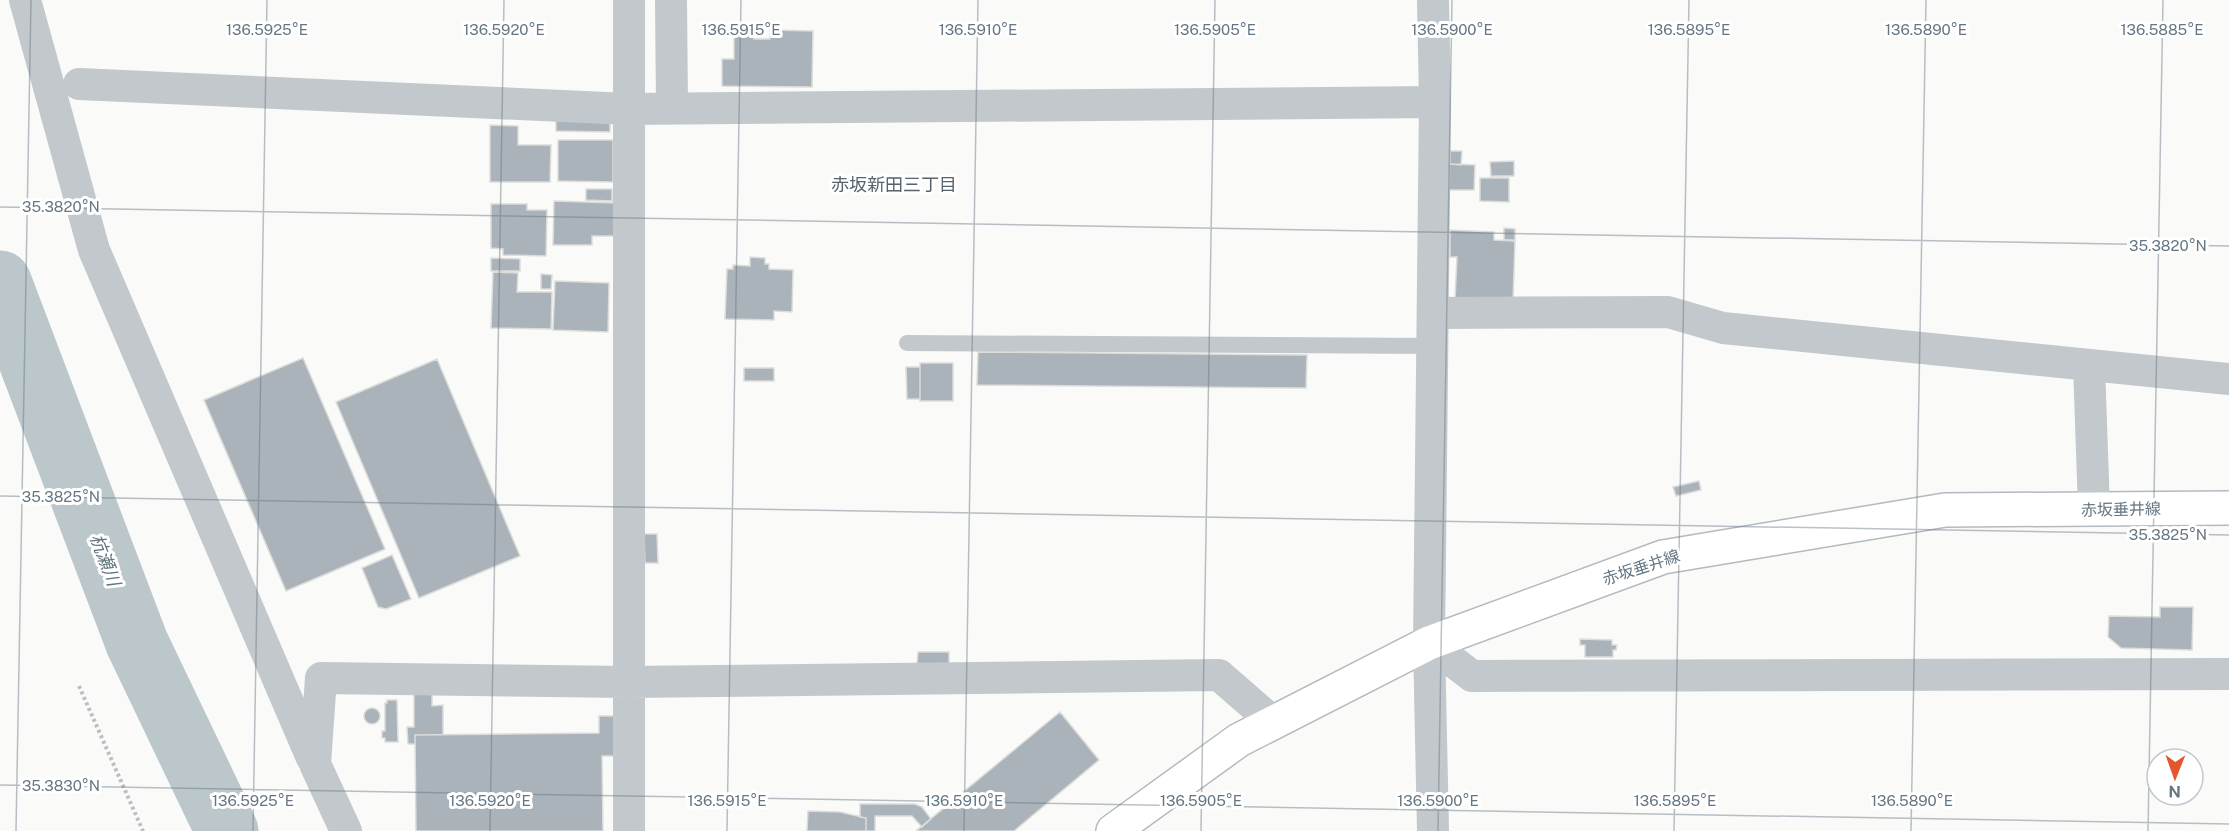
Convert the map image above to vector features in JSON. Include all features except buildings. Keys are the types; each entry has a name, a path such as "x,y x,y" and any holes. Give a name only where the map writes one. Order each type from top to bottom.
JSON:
{"main road":[{"name":"赤坂垂井線","path":"1113,831 1239,740 1429,643 1663,557 1945,510 2229,508"}],"street":[{"path":"25,0 94,250 346,831"},
{"path":"629,0 629,831"},
{"path":"671,0 672,107"},
{"path":"1432,831 1429,643 1435,102 1433,0"},
{"path":"79,84 628,109 1435,102"},
{"path":"1433,313 1668,312 1723,328 2229,379"},
{"path":"2089,365 2094,509"},
{"path":"1429,643 1472,676 2229,674"},
{"path":"315,764 321,678 628,682 1219,675 1274,723"}],"lane":[{"path":"907,343 1432,346"}],"path":[{"path":"79,686 143,831"}],"waterway":[{"name":"杭瀬川","path":"0,282 137,643 227,831"}],"district":[{"name":"赤坂新田三丁目","path":"894,185"}]}
